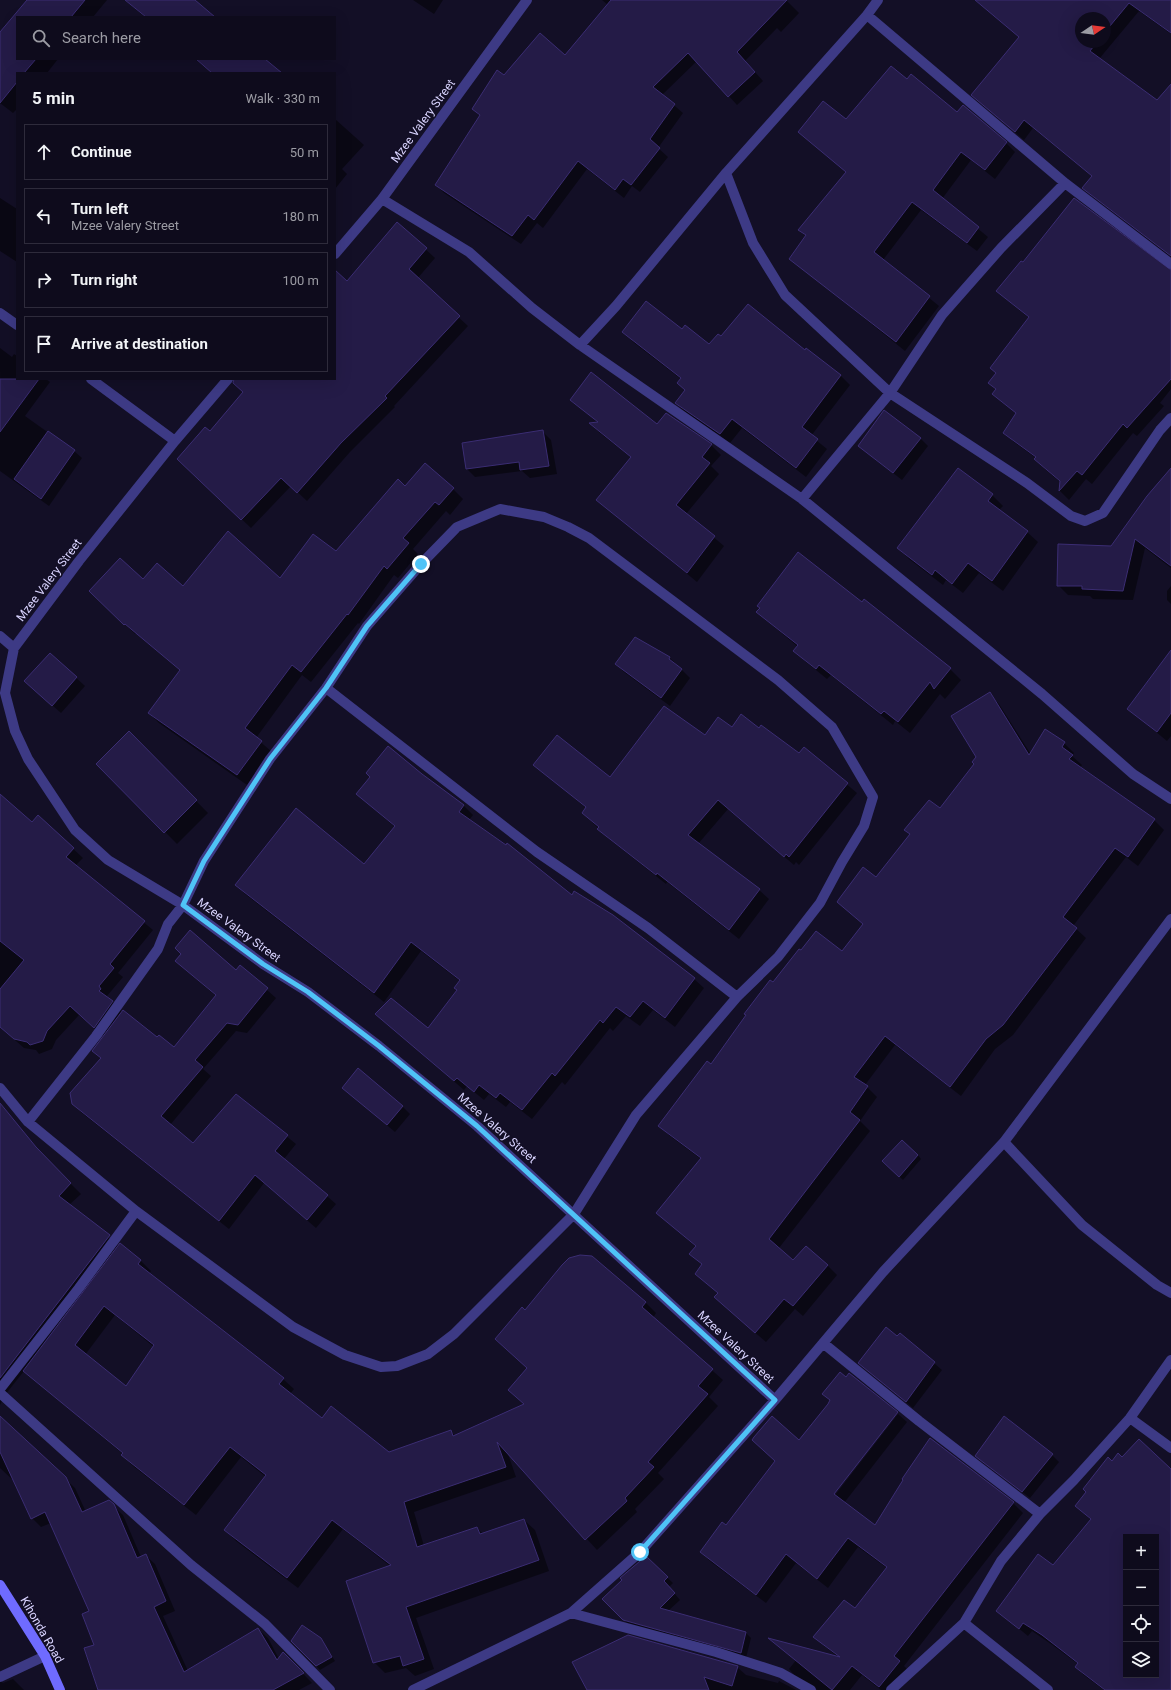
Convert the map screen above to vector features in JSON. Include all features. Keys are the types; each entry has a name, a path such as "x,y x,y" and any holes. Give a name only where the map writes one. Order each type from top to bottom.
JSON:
{"street":[{"name":"Mzee Valery Street","path":"336,253 382,199 527,0"},
{"path":"580,345 616,306 726,173 867,15 878,0"},
{"path":"867,15 1065,183 1171,264"},
{"path":"726,173 754,243 784,296 890,393 1027,483 1071,516 1084,521 1103,513 1160,430 1171,418"},
{"path":"802,499 890,393 942,315 1001,248 1065,183"},
{"path":"382,199 469,252 532,308 580,345 802,499 1042,694 1134,774 1171,799"},
{"path":"0,313 16,324"},
{"path":"92,380 175,441"},
{"name":"Mzee Valery Street","path":"227,380 175,441 79,561 14,648 5,693 15,731 28,759 75,830 108,860 183,905 263,964 308,992 379,1046 477,1126 775,1400"},
{"path":"0,1088 28,1122 136,1211 293,1327 345,1355 381,1367 397,1366 428,1354 454,1334 574,1214 636,1114 737,997 778,957 820,903 842,862 864,826 873,797 832,727 778,680 589,538 544,517 500,509 456,527 421,564 367,626 326,688 270,759 204,861 183,905 168,924 158,949 96,1036 28,1122"},
{"path":"0,636 14,648"},
{"path":"326,688 537,852 648,928 737,997"},
{"path":"413,1690 572,1613 640,1552 775,1400 883,1272 1004,1142 1171,919"},
{"path":"1004,1142 1082,1225 1157,1285 1171,1293"},
{"path":"0,1389 79,1288 136,1211"},
{"path":"823,1343 919,1421 1040,1514"},
{"path":"891,1690 964,1624 1001,1561 1040,1514 1074,1480 1130,1418 1171,1360"},
{"path":"0,1393 191,1565 265,1624 330,1690"},
{"path":"1130,1418 1171,1448"},
{"name":"Kihonda Road","path":"0,1585 45,1656 60,1690"},
{"path":"572,1613 716,1652 781,1673 811,1690"},
{"path":"964,1624 1048,1690"},
{"path":"0,1677 45,1656"}],"building":[{"path":"27,0 85,0 72,16 16,16 16,60 35,60 25,72 16,72 16,83 0,103 0,32"},
{"path":"125,0 195,0 214,16 145,16"},
{"path":"611,0 787,0 737,52 755,72 728,97 688,53 653,87 675,104 650,139 660,148 631,185 623,179 615,190 578,161 534,220 528,215 512,236 435,185 480,115 472,109 497,70 504,75 540,33 565,55"},
{"path":"975,0 1171,0 1171,33 1129,3 1111,25 1111,12 1075,12 1075,48 1092,48 1090,51 1157,100 1171,84 1171,256 1082,188 1092,176 1024,120 1015,132 971,95 1019,37"},
{"path":"197,60 266,60 281,72 211,72"},
{"path":"891,66 907,79 911,74 957,112 963,105 1007,142 985,170 961,152 933,190 979,227 967,243 912,202 874,252 930,296 896,342 789,259 806,235 798,230 846,172 798,132 823,101 846,119"},
{"path":"1074,198 1171,270 1171,379 1127,428 1123,424 1082,475 1077,471 1059,491 1060,481 1034,459 1036,457 1003,433 1016,413 992,394 996,389 988,383 996,373 990,368 1029,317 996,291 1021,261 1023,262"},
{"path":"397,222 427,248 409,269 460,316 385,396 387,398 341,443 297,493 281,478 241,520 177,459 205,427 210,431 243,392 233,383 234,380 336,380 336,271 347,281"},
{"path":"646,301 682,329 685,325 709,344 718,334 721,336 748,304 805,350 806,348 841,375 802,427 818,439 796,468 732,419 720,434 675,403 685,390 677,383 681,378 622,332"},
{"path":"591,372 657,424 666,413 712,444 702,457 710,463 676,505 715,536 687,573 596,500 631,457 589,423 598,422 570,400"},
{"path":"0,379 38,380 0,432"},
{"path":"884,410 921,438 893,473 858,446"},
{"path":"543,430 549,466 520,470 519,462 466,469 462,443"},
{"path":"48,431 75,450 41,499 14,479"},
{"path":"425,463 454,488 439,505 435,502 403,538 409,543 387,569 384,566 348,615 347,614 301,672 292,665 245,728 262,741 237,775 148,713 180,670 125,624 124,625 89,591 120,558 143,579 157,563 183,586 228,531 280,578 313,534 336,551 398,479 405,486"},
{"path":"958,468 993,494 988,501 1028,531 992,581 968,563 952,584 935,570 932,575 897,548"},
{"path":"1171,468 1171,566 1135,539 1123,591 1082,589 1082,586 1057,586 1058,544 1111,546 1147,496"},
{"path":"798,552 862,602 864,599 951,668 934,689 930,682 898,722 884,711 881,714 819,665 816,669 793,651 798,645 756,612 760,608 757,606"},
{"path":"635,637 670,657 669,659 682,669 661,698 615,664"},
{"path":"1171,650 1171,713 1157,732 1127,709"},
{"path":"50,653 77,677 52,706 24,681"},
{"path":"990,692 1029,755 1045,729 1065,742 1062,747 1073,755 1069,759 1155,819 1128,857 1115,848 1063,917 1077,928 1003,1025 986,1039 950,1087 885,1036 854,1077 868,1086 850,1112 860,1120 769,1239 793,1260 806,1246 828,1265 793,1306 784,1299 755,1333 714,1297 718,1293 695,1274 702,1264 689,1254 696,1246 656,1213 701,1158 658,1126 707,1061 711,1064 746,1015 744,1014 770,980 773,982 799,949 801,950 816,931 842,951 863,924 837,902 863,867 876,877 910,834 904,830 929,800 940,808 974,764 972,762 976,757 951,716"},
{"path":"664,706 705,735 718,717 732,727 741,714 759,728 761,725 799,753 804,747 848,783 789,857 786,854 784,857 718,800 688,835 760,889 729,930 657,873 656,875 597,829 599,827 582,813 586,807 533,765 557,735 610,777"},
{"path":"129,731 197,800 164,833 96,764"},
{"path":"388,746 422,774 464,805 459,812 506,845 507,843 572,895 574,891 613,915 695,978 665,1018 643,1001 630,1017 616,1007 603,1023 600,1020 555,1076 552,1073 522,1110 500,1093 496,1098 479,1085 474,1092 457,1078 454,1081 375,1014 391,998 428,1028 457,990 454,988 460,980 411,942 374,993 235,885 296,808 364,864 395,826 356,794 370,777 366,773"},
{"path":"0,794 32,822 38,815 74,848 66,857 145,921 110,964 114,968 99,986 101,989 99,991 113,1001 94,1028 70,1006 47,1031 43,1041 30,1045 27,1042 14,1039 0,1027 0,989 24,960 0,941"},
{"path":"190,930 236,970 240,965 268,988 238,1025 227,1023 195,1060 203,1067 161,1116 193,1143 236,1094 288,1135 275,1151 328,1195 307,1220 255,1175 219,1221 72,1104 70,1093 101,1058 92,1051 123,1010 157,1037 159,1035 174,1047 216,995 175,961 181,954 175,948"},
{"path":"358,1068 403,1106 387,1125 342,1088"},
{"path":"0,1103 36,1147 71,1183 59,1196 110,1235 0,1378"},
{"path":"902,1140 918,1155 899,1177 882,1161"},
{"path":"120,1243 141,1260 138,1264 284,1378 279,1384 322,1418 331,1406 389,1452 451,1430 453,1436 524,1404 508,1390 527,1368 495,1339 522,1307 525,1310 569,1258 580,1255 592,1256 646,1302 642,1307 713,1369 698,1386 708,1394 648,1462 654,1467 625,1498 627,1501 585,1540 497,1442 506,1467 404,1502 417,1547 477,1527 480,1534 524,1519 539,1560 406,1607 424,1659 403,1666 400,1656 373,1663 346,1581 391,1565 332,1520 287,1578 224,1530 266,1475 230,1447 184,1505 121,1455 123,1453 23,1371","holes":["104,1306 154,1345 126,1386 75,1345"]},
{"path":"886,1327 897,1336 900,1333 935,1362 906,1402 858,1363"},
{"path":"840,1372 846,1377 849,1373 898,1412 834,1494 875,1525 903,1480 902,1479 930,1438 1014,1502 894,1656 900,1661 879,1687 852,1666 832,1690 768,1638 840,1657 813,1637 844,1600 855,1608 887,1567 848,1538 817,1579 786,1554 756,1595 700,1552 722,1522 726,1525 775,1461 752,1440 754,1437 772,1416 799,1440 828,1404 830,1400 822,1394"},
{"path":"0,1416 66,1477 82,1512 109,1500 114,1504 137,1558 146,1554 166,1601 154,1607 184,1672 258,1628 277,1660 283,1652 304,1673 273,1690 98,1690 84,1648 94,1645 82,1614 89,1611 45,1512 31,1519 0,1452"},
{"path":"1004,1416 1053,1454 1022,1492 975,1456"},
{"path":"1139,1439 1171,1469 1171,1690 1105,1690 1075,1667 1078,1663 1042,1635 1023,1623 1019,1629 996,1611 1038,1554 1053,1565 1091,1519 1075,1506 1086,1492 1083,1489 1108,1457 1112,1461 1118,1453 1122,1457"},
{"path":"646,1556 668,1577 664,1581 675,1593 660,1608 746,1632 741,1653 623,1620 602,1599 622,1580 620,1578"},
{"path":"302,1625 321,1638 332,1657 316,1666 291,1641"},
{"path":"628,1635 738,1666 732,1686 704,1677 709,1690 587,1690 572,1662"}],"route":[{"path":"421,564 367,626 326,688 270,759 204,861 183,905 263,964 308,992 379,1046 477,1126 775,1400 640,1552"}]}
